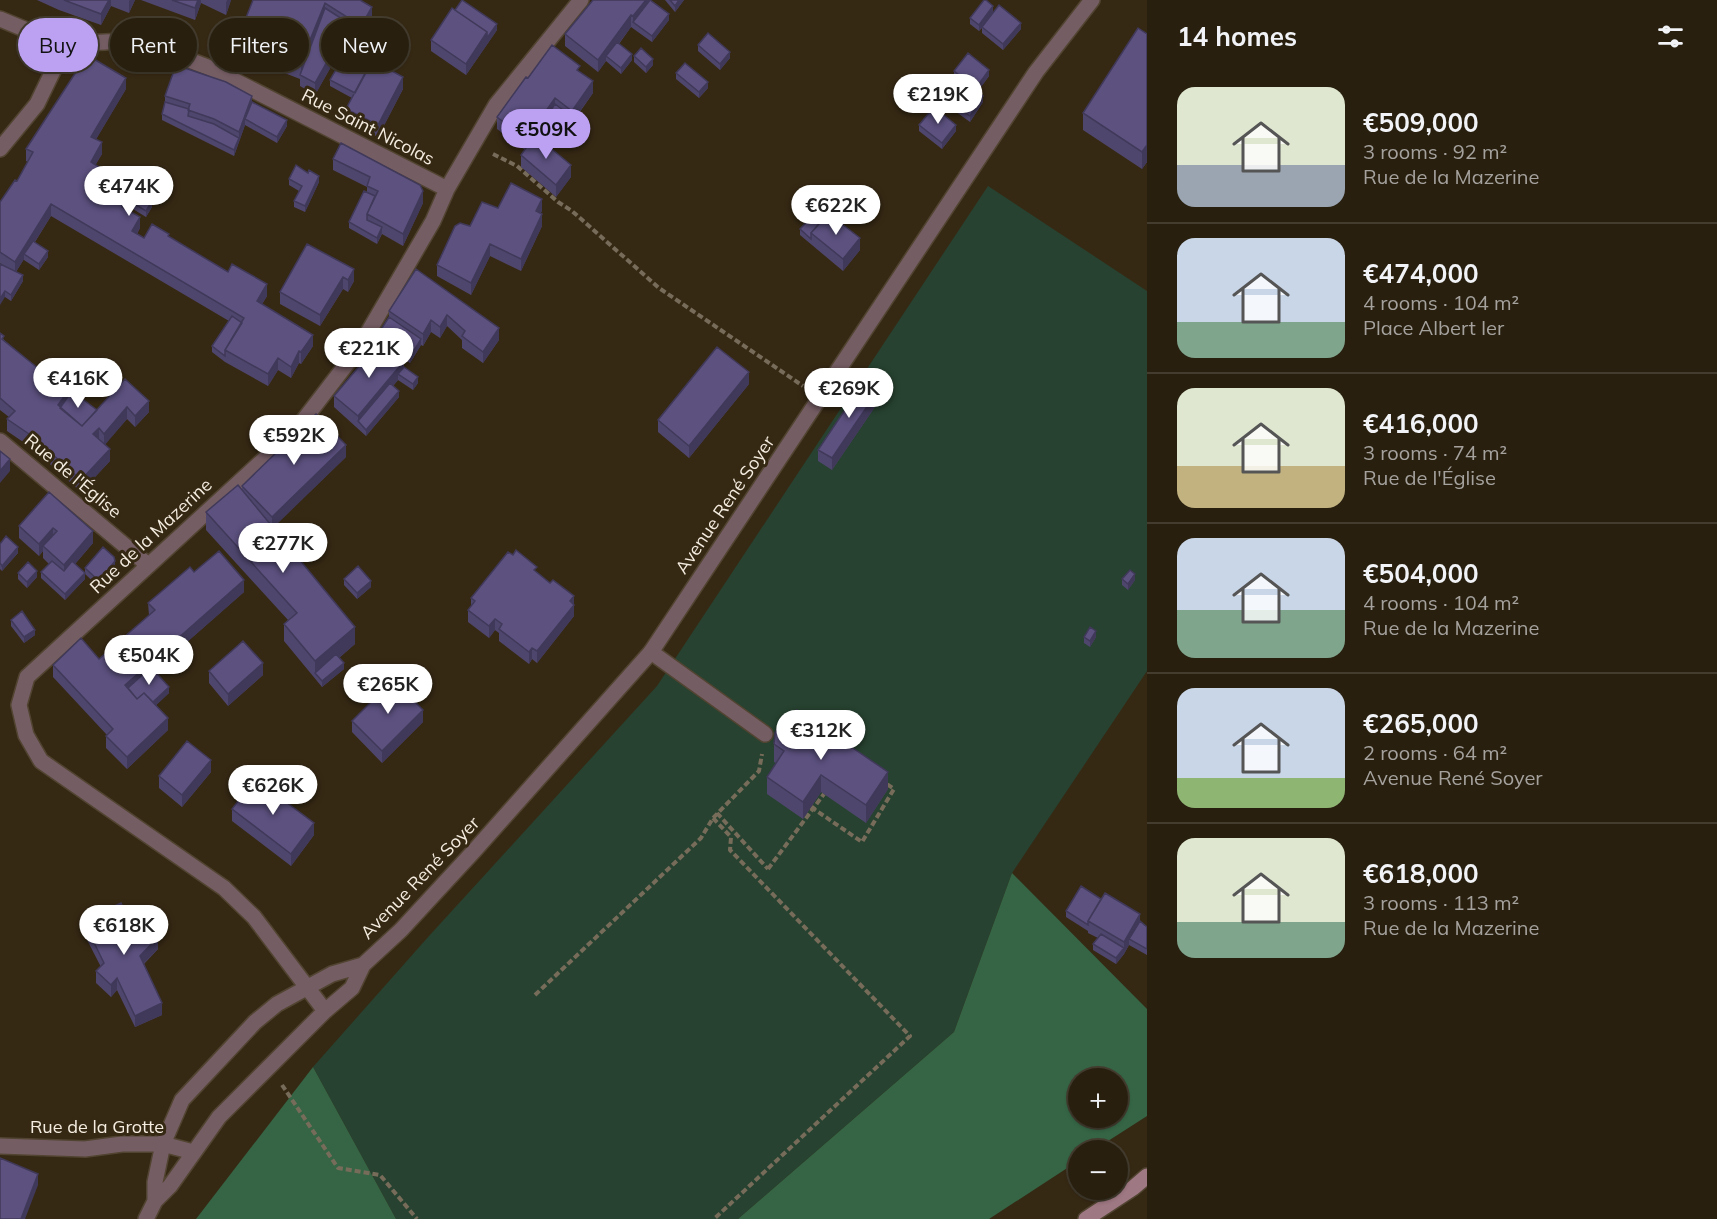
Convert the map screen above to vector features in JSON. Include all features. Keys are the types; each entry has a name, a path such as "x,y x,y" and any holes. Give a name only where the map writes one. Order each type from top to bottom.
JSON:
{"main road":[{"path":"1086,1219 1147,1176"}],"street":[{"name":"Rue de la Mazerine","path":"325,1011 254,917 224,888 41,761 26,735 19,705 27,677 296,430 359,348 433,221 447,189 496,105 581,0"},
{"name":"Avenue René Soyer","path":"146,1219 155,1201 170,1186 219,1118 325,1011 352,988 363,965 401,930 474,851 651,652 1036,72 1092,0"},
{"name":"Rue Saint Nicolas","path":"0,19 18,26"},
{"name":"Rue Saint Nicolas","path":"98,42 124,41 153,46 210,68 447,189"},
{"path":"0,149 37,104 52,72"},
{"name":"Rue de l'Église","path":"0,441 148,565"},
{"path":"651,652 765,734"},
{"name":"Avenue René Soyer","path":"155,1201 155,1182 163,1144 182,1100 255,1022 278,1004 332,974 363,965"},
{"name":"Rue de la Grotte","path":"0,1146 85,1149 122,1144 163,1144 193,1152"}],"path":[{"path":"473,144 517,166 659,288 820,398"},
{"path":"535,995 701,838 717,813 759,771 765,734"},
{"path":"759,771 767,776"},
{"path":"812,807 861,842 894,789 874,776"},
{"path":"717,813 768,869 812,807 824,794"},
{"path":"713,818 731,837 730,850 910,1036 714,1219"},
{"path":"266,1070 286,1089 338,1168 380,1175 417,1219"}],"green space":[{"path":"988,186 1147,291 1147,671 1012,873 954,1032 738,1219 396,1219 313,1067 657,686"},
{"path":"1012,873 1147,1009 1147,1116 1110,1140 1068,1140 1068,1168 989,1219 738,1219 954,1032"},
{"path":"313,1067 396,1219 196,1219"}],"building":[{"path":"64,0 109,0 101,14"},
{"path":"172,0 198,0 195,8"},
{"path":"253,0 360,0 372,7 366,18 348,18 325,3 309,42 309,18 246,18"},
{"path":"462,0 497,24 487,38 487,32 455,10"},
{"path":"593,0 646,0 633,16 631,15 598,60 565,34"},
{"path":"650,0 669,14 652,36 633,22"},
{"path":"670,0 679,0 675,6"},
{"path":"984,0 993,6 979,25 970,18"},
{"path":"999,5 1021,23 1003,44 982,27"},
{"path":"325,8 341,18 321,18"},
{"path":"452,8 487,32 466,64 431,40"},
{"path":"321,19 321,72 315,83 300,75 301,72 309,72 309,51"},
{"path":"1138,28 1147,34 1147,145 1142,152 1083,113"},
{"path":"708,33 730,52 720,64 698,45"},
{"path":"617,42 632,54 621,68 606,56"},
{"path":"552,45 580,66 577,70 593,81 572,111 555,98 526,139 497,117"},
{"path":"641,48 653,59 646,67 634,56"},
{"path":"968,53 989,70 976,88 954,71"},
{"path":"98,61 110,69 110,72 116,72 126,78 91,137 102,142 91,162 102,169 98,177 117,187 113,197 124,203 122,207 140,217 132,231 144,238 152,224 228,272 232,264 267,284 257,301 313,335 301,352 299,351 291,367 278,358 268,374 225,350 244,318 51,204 15,262 0,252 0,202 15,180 17,181 33,152 26,149 76,72 98,72"},
{"path":"685,63 708,82 699,92 676,73"},
{"path":"174,72 197,72 226,82 252,96 239,132 214,119 188,110 190,104 165,96"},
{"path":"335,72 366,72 355,93 330,80"},
{"path":"366,72 394,72 403,77 378,125 346,109"},
{"path":"965,84 983,96 970,116 952,103"},
{"path":"165,102 189,109 188,116 214,124 239,138 234,150 162,114"},
{"path":"252,102 287,120 277,137 245,119"},
{"path":"555,104 584,126 577,136 549,113"},
{"path":"934,107 956,125 942,143 919,125"},
{"path":"535,135 571,165 556,185 521,155"},
{"path":"341,143 420,185 423,191 403,234 367,214 378,191 367,186 370,177 333,159"},
{"path":"296,165 308,173 309,170 319,176 305,206 294,201 302,186 289,179"},
{"path":"511,183 542,199 536,211 542,214 521,259 490,244 471,283 437,265 455,226 460,223 470,226 482,202 498,208"},
{"path":"135,190 152,201 146,211 128,200"},
{"path":"364,191 375,196 367,214 367,220 382,227 377,238 349,222"},
{"path":"818,210 826,216 811,233 811,239 800,229"},
{"path":"828,213 860,238 843,259 811,233"},
{"path":"33,241 48,251 39,264 24,254"},
{"path":"307,244 354,269 348,280 343,277 320,315 280,292"},
{"path":"0,264 23,275 11,295 5,291 0,299"},
{"path":"416,269 499,328 483,352 462,336 465,331 447,315 440,327 431,320 423,334 389,311"},
{"path":"232,316 242,323 225,350 225,356 212,346"},
{"path":"389,317 421,339 410,357 378,334"},
{"path":"0,333 4,336 2,339 69,390 58,405 82,426 125,379 149,401 135,416 127,407 104,434 99,428 93,434 110,449 81,480 32,436 7,419 15,411 0,398"},
{"path":"378,344 404,361 358,416 334,396"},
{"path":"717,347 749,372 689,446 658,420"},
{"path":"404,367 418,377 413,384 398,374"},
{"path":"865,380 879,389 832,458 818,450"},
{"path":"390,383 399,391 366,430 358,421"},
{"path":"72,391 97,410 82,426 60,408"},
{"path":"316,414 346,445 272,517 242,486"},
{"path":"0,451 10,459 0,471"},
{"path":"238,485 355,627 315,661 284,624 297,613 206,512"},
{"path":"49,492 93,531 64,565 43,546 57,531 53,528 39,544 19,526"},
{"path":"6,536 18,547 2,566 0,544"},
{"path":"103,547 114,557 115,561 99,581 85,568"},
{"path":"516,550 537,567 534,570 550,583 553,580 574,596 570,601 574,605 537,651 532,648 529,652 499,629 502,624 495,619 489,626 468,610 475,601 471,598 508,552 513,555"},
{"path":"219,551 244,580 125,685 137,699 144,693 168,718 127,757 106,736 113,729 53,665 81,638 99,659 155,610 148,603 190,567 194,572"},
{"path":"52,561 64,571 72,561 85,573 65,594 41,572"},
{"path":"28,562 37,571 27,582 18,573"},
{"path":"358,566 371,581 357,593 344,579"},
{"path":"1130,570 1135,574 1128,584 1122,579"},
{"path":"22,611 35,630 24,637 11,620"},
{"path":"1090,627 1096,631 1090,641 1084,637"},
{"path":"243,641 263,663 228,694 209,671"},
{"path":"336,654 344,663 322,681 315,673"},
{"path":"151,667 169,687 153,702 144,693 137,699 128,688"},
{"path":"393,680 423,710 382,751 352,721"},
{"path":"797,710 888,772 866,805 821,775 803,802 767,777 784,751 774,744 775,733 783,720"},
{"path":"187,741 211,760 182,795 159,776"},
{"path":"255,779 314,823 291,854 232,809"},
{"path":"1081,886 1101,899 1088,925 1066,911"},
{"path":"1105,893 1140,914 1124,942 1088,921"},
{"path":"121,903 134,932 143,923 158,937 140,956 162,1003 135,1016 117,978 111,985 96,971 104,963 83,920"},
{"path":"1140,921 1147,927 1147,949 1129,939"},
{"path":"1101,934 1124,948 1116,958 1093,944"},
{"path":"0,1158 38,1174 21,1219 0,1219"}]}
